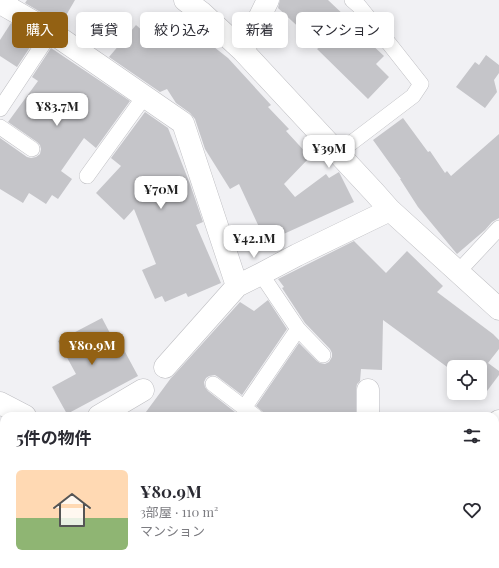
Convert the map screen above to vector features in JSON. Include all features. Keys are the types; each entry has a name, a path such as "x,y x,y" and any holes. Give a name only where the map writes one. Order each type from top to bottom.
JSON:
{"street":[{"path":"185,0 202,13 243,51 375,192 390,210 499,309"},
{"path":"243,51 268,0"},
{"path":"4,5 16,12"},
{"path":"68,43 183,123 237,286"},
{"path":"165,367 237,286 390,210"},
{"path":"106,412 142,390"},
{"path":"368,390 368,412"},
{"path":"0,403 17,412"}],"lane":[{"path":"338,153 414,96 421,84 352,0"},
{"path":"0,108 41,48"},
{"path":"87,176 144,97"},
{"path":"0,127 32,149"},
{"path":"458,272 499,228"},
{"path":"261,274 298,329 323,355"},
{"path":"213,384 250,412 298,329"}],"building":[{"path":"27,0 75,0 68,12 40,12 25,3"},
{"path":"280,0 328,0 341,12 296,12 296,25 288,17 288,12 282,12 278,8"},
{"path":"11,23 12,48 29,48 17,67 0,56 0,40"},
{"path":"136,25 140,28 140,48 215,48 228,58 271,105 268,107 289,129 286,131 310,157 284,184 295,197 326,174 329,178 339,172 354,202 266,242 239,184 230,189 205,149 195,119 190,113 176,103 167,89 160,92 109,57 117,48 132,48 132,30"},
{"path":"51,48 130,101 96,148 84,138 61,171 72,179 58,199 52,195 46,204 29,193 23,203 0,189 0,138 27,157 36,157 40,154 40,145 37,142 8,122 38,81 32,77"},
{"path":"375,48 384,56 376,64 389,77 368,99 317,49"},
{"path":"486,55 499,65 499,73 494,80 497,92 485,108 456,87 475,62 479,65"},
{"path":"145,112 168,128 203,222 196,225 221,283 188,297 186,293 165,302 162,296 155,299 142,270 156,264 134,209 124,220 96,193 121,166 111,158"},
{"path":"403,118 428,152 430,151 445,173 447,171 451,176 499,134 499,218 492,222 457,254 418,207 401,179 373,140"},
{"path":"354,241 386,273 407,251 443,286 437,292 499,340 499,349 488,363 499,371 499,375 487,391 487,360 447,360 447,367 383,320 382,370 361,369 360,381 357,384 356,390 356,412 263,412 256,406 299,343 320,363 325,364 329,362 332,357 330,349 305,323 282,288 284,287 278,279"},
{"path":"268,300 287,329 242,395 215,375 209,376 204,382 208,391 235,412 146,412 171,378 240,302 254,311"},
{"path":"102,318 120,352 124,350 138,376 71,412 66,412 52,387 76,374 58,341"}]}
